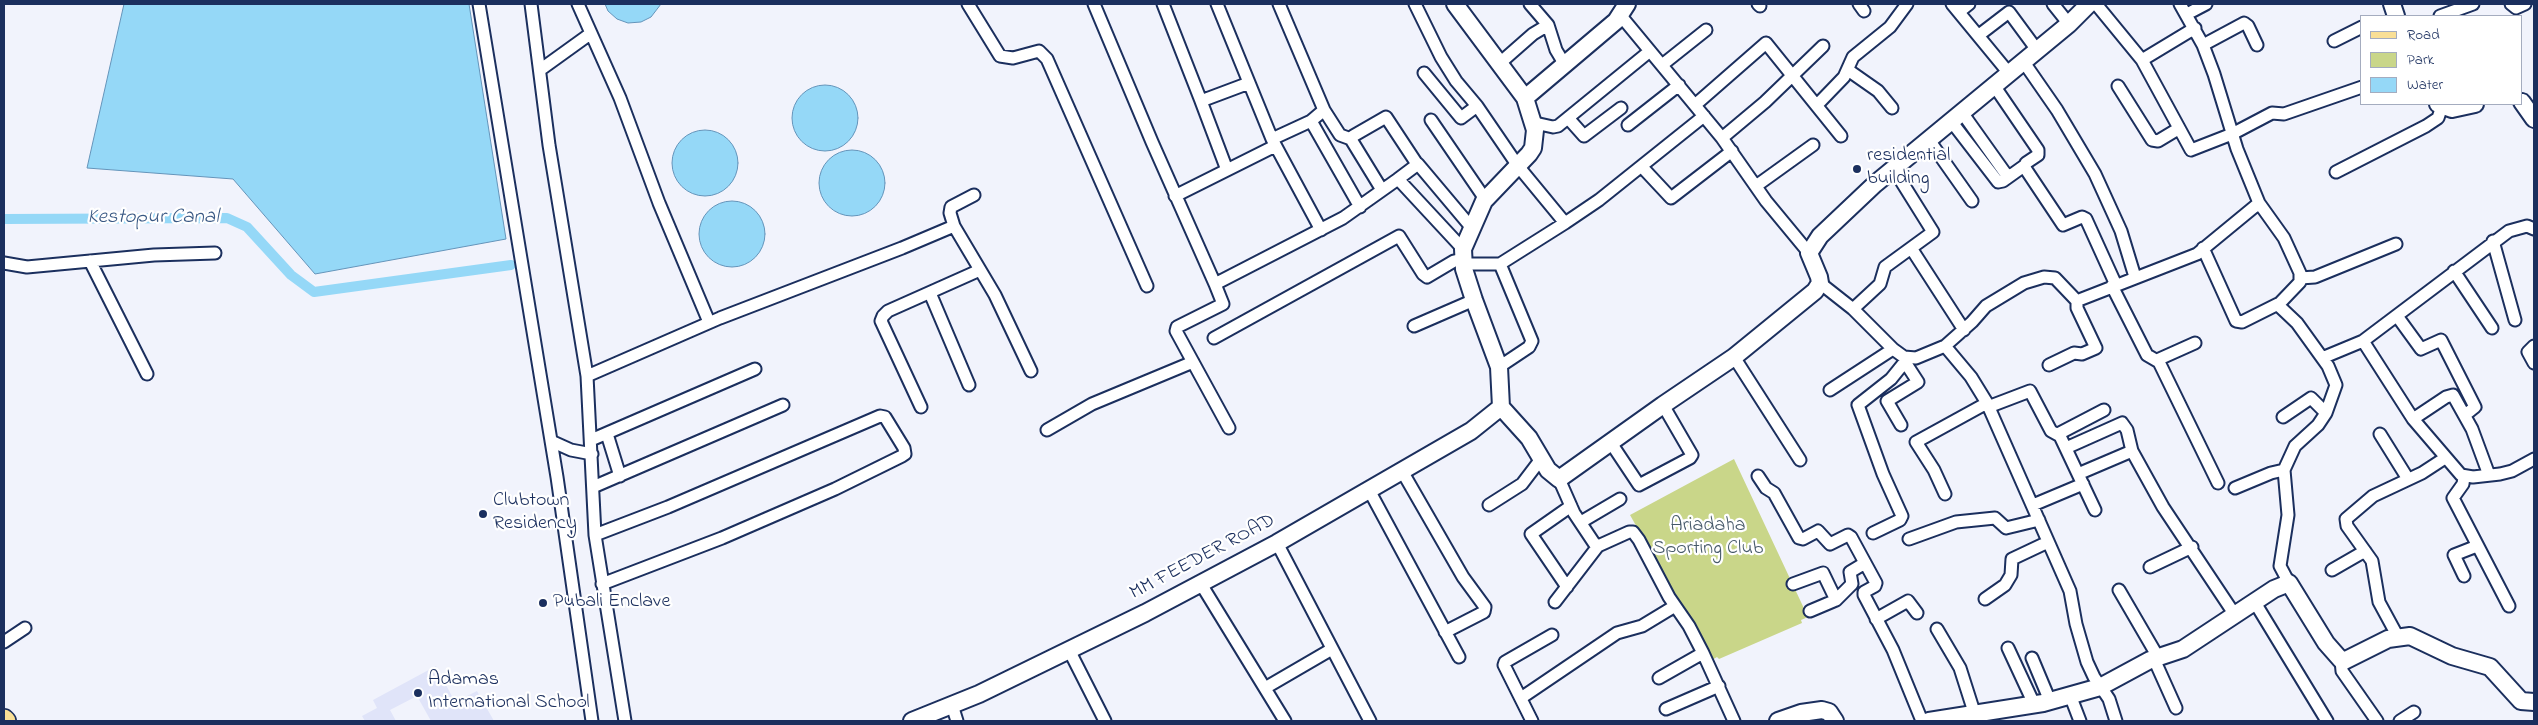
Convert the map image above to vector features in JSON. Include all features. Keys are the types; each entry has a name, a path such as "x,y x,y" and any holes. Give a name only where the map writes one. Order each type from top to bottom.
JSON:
{"street":[{"path":"479,4 551,441 592,721"},
{"path":"531,4 549,145 587,376 595,535 625,721"},
{"path":"578,4 620,98 658,203 709,322"},
{"path":"968,4 1000,56 1013,58 1039,51 1047,59 1146,286"},
{"path":"1094,4 1223,304 1176,330 1229,428"},
{"path":"1163,4 1227,170"},
{"path":"1217,4 1248,83 1274,142 1321,230"},
{"path":"1279,4 1324,110 1340,135 1352,139 1382,190"},
{"path":"1415,4 1446,66 1477,106 1518,166 1566,223"},
{"path":"1455,4 1525,98 1535,123 1533,148 1486,199 1471,227 1463,254 1465,264 1500,264 1566,223 1642,167 1704,116"},
{"path":"1530,4 1548,25 1556,50 1565,65"},
{"path":"1817,105 1838,84 1848,70 1853,57 1890,27 1907,4"},
{"path":"1969,4 1956,8 2008,72"},
{"path":"2053,4 2069,24"},
{"path":"1809,253 1820,236 1893,168 1929,140 1993,84 2069,24 2089,4"},
{"path":"2096,4 2142,60 2189,149 2193,151 2232,134 2272,113 2284,114 2360,88"},
{"path":"2180,4 2203,45 2232,134 2259,203 2284,238 2300,282 2278,304 2242,322 2236,321 2203,248"},
{"path":"2187,14 2206,4"},
{"path":"2443,15 2473,4"},
{"path":"2511,4 2516,8 2525,4"},
{"path":"1525,98 1565,65 1624,10 1650,51 1722,138 1756,186 1809,253 1820,283 1853,309 1893,349 1907,360 1918,382 1887,401 1902,425"},
{"path":"1979,35 2009,12 2037,50"},
{"path":"2203,45 2244,24 2248,26 2257,45"},
{"path":"1500,63 1533,34 1548,25"},
{"path":"2142,60 2195,28"},
{"path":"2334,41 2360,28"},
{"path":"1662,65 1706,30"},
{"path":"540,70 590,34"},
{"path":"1695,105 1765,43 1841,136"},
{"path":"1722,138 1792,76 1822,46"},
{"path":"1535,123 1556,127 1650,51"},
{"path":"2023,61 2057,110 2095,174 2121,231 2135,277"},
{"path":"1848,70 1878,91 1892,108"},
{"path":"1424,73 1461,118 1477,106"},
{"path":"1200,101 1248,83"},
{"path":"1956,116 1997,181 2000,182 2008,177 2038,155 2038,150 1993,84"},
{"path":"1628,125 1678,85"},
{"path":"2118,86 2152,140 2158,141 2178,129"},
{"path":"2523,103 2534,119"},
{"path":"2336,172 2426,126 2438,118 2440,105 2452,109 2470,105"},
{"path":"1568,118 1584,136 1621,108"},
{"path":"1175,196 1227,170 1310,121 1324,110"},
{"path":"1352,139 1386,117 1417,164 1471,227"},
{"path":"1431,120 1486,199"},
{"path":"1310,121 1360,207"},
{"path":"1929,140 1972,201"},
{"path":"1756,186 1813,145"},
{"path":"1642,167 1668,198 1671,198 1732,151"},
{"path":"1215,284 1321,230 1360,207 1417,164"},
{"path":"2024,166 2062,224 2065,226 2084,218 2147,355 2157,360 2218,483"},
{"path":"1853,309 1880,284 1885,267 1933,232 1893,168"},
{"path":"1398,179 1463,254 1474,300 1499,367 1501,407 1529,438 1548,470 1559,479 1571,506 1594,543 1598,546"},
{"path":"974,195 951,207 950,213 954,226 996,296 1031,371"},
{"path":"2078,301 2196,254 2259,203"},
{"path":"587,376 709,322 902,248 954,226"},
{"path":"2322,358 2363,341 2511,229 2527,226 2534,229"},
{"path":"1214,338 1399,236 1426,276 1429,277 1463,254"},
{"path":"2493,241 2516,320"},
{"path":"2300,278 2315,277 2396,244"},
{"path":"1911,248 1964,330"},
{"path":"4,263 27,267 215,253"},
{"path":"90,261 147,374"},
{"path":"1499,367 1529,347 1532,341 1500,264"},
{"path":"921,407 881,321 888,311 980,270"},
{"path":"2454,271 2492,328"},
{"path":"1873,533 1900,520 1902,516 1883,474 1858,405 1891,379 1907,360 1923,356 1945,346 1964,330 1986,306 2024,283 2044,277 2055,278 2078,301"},
{"path":"1559,479 1734,357 1815,291 1820,283"},
{"path":"930,292 969,385"},
{"path":"1414,326 1474,300"},
{"path":"2049,365 2074,353 2082,354 2096,348 2077,308 2078,301"},
{"path":"2278,304 2297,323 2322,358 2336,384 2326,413 2318,425 2295,446 2284,470 2288,515 2280,566 2326,643 2341,660 2342,671 2376,721"},
{"path":"2397,316 2421,349 2441,340 2475,408 2465,415"},
{"path":"2363,341 2413,419 2445,458 2464,477 2512,472 2534,459"},
{"path":"2157,360 2196,343"},
{"path":"1945,346 1971,377 1987,405 2033,505 2070,591 2077,630 2090,669 2108,699 2116,721"},
{"path":"2534,346 2528,352 2534,363"},
{"path":"1830,390 1893,349"},
{"path":"1734,357 1800,460"},
{"path":"1047,430 1092,404 1192,362"},
{"path":"591,440 755,369"},
{"path":"1945,494 1934,470 1916,442 1987,405 2030,391 2051,431 2058,434 2066,448 2095,510"},
{"path":"2413,419 2452,395 2465,415 2489,475"},
{"path":"2283,417 2311,398 2326,413"},
{"path":"593,487 783,405"},
{"path":"1611,443 1639,485 1690,458 1692,455 1663,405"},
{"name":"MM FEEDER ROAD","path":"912,721 952,705 1069,650 1277,544 1485,422 1501,407"},
{"path":"2058,434 2104,410"},
{"path":"595,535 668,507 880,416 885,418 904,448 905,454 902,456 835,489 722,538 602,584"},
{"path":"2066,448 2120,422 2127,430 2132,451 2163,506 2192,547 2235,615"},
{"path":"607,434 620,476"},
{"path":"2380,434 2408,479"},
{"path":"551,441 571,450 592,454"},
{"path":"2033,505 2132,451"},
{"path":"2398,637 2379,602 2374,567 2348,526 2347,517 2373,496 2445,458"},
{"path":"1489,505 1522,484 1541,459"},
{"path":"2235,488 2271,472 2284,470"},
{"path":"1402,471 1463,577 1485,607 1484,612 1446,632"},
{"path":"1758,476 1766,488 1774,494 1800,538 1803,539 1820,532 1830,544 1850,536 1876,583 1863,593 1897,659 1922,721"},
{"path":"2464,477 2463,484 2453,497 2509,606"},
{"path":"1369,490 1459,657"},
{"path":"1582,522 1620,499"},
{"path":"1567,587 1532,534 1571,506"},
{"path":"1909,539 1956,522 1995,518 2006,528 2039,520"},
{"path":"1555,602 1598,546 1633,532 1675,606 1689,626 1734,721"},
{"path":"1985,599 2005,586 2011,575 2012,559 2048,542"},
{"path":"1277,544 1370,721"},
{"path":"2464,576 2454,555 2477,546"},
{"path":"2150,567 2192,547"},
{"path":"2332,570 2364,551"},
{"path":"1810,611 1836,600 1852,584 1850,572 1865,563"},
{"path":"1793,584 1823,573 1836,600"},
{"path":"1929,721 1978,717 2050,701 2100,687 2156,658 2183,649 2254,601 2274,589 2289,583"},
{"path":"1201,584 1285,721"},
{"path":"2119,590 2156,658 2176,708"},
{"path":"1876,619 1908,601 1916,613"},
{"path":"2254,601 2327,721"},
{"path":"1521,698 1621,631 1642,626 1675,606"},
{"path":"4,642 25,628"},
{"path":"1937,629 1960,668 1978,717"},
{"path":"1532,721 1504,665 1505,662 1552,635"},
{"path":"2341,660 2344,661 2388,639 2414,637 2452,656 2490,666 2521,702 2534,702"},
{"path":"2008,648 2034,704"},
{"path":"1265,688 1332,649"},
{"path":"1069,650 1105,721"},
{"path":"1659,678 1703,653"},
{"path":"2032,658 2050,701"},
{"path":"1666,709 1719,686"},
{"path":"2070,695 2080,721"},
{"path":"952,705 957,721"},
{"path":"1778,721 1801,713 1822,710 1829,712 1835,721"},
{"path":"2400,721 2414,712"}],"shaded area":[{"name":"Adamas International School","path":"436,666 455,702 477,691 494,721 431,721 417,696 390,710 396,721 365,721 362,716 377,708 373,700"}],"green space":[{"name":"Ariadaha Sporting Club","path":"1734,459 1808,617 1801,620 1802,623 1719,659 1717,657 1712,660 1630,515"}],"water":[{"path":"124,4 469,4 506,239 315,274 233,179 87,168"},
{"path":"605,4 661,4 651,17 641,22 628,23 617,19 608,11"},
{"path":"825,85 838,88 848,95 855,105 858,118 855,131 848,141 838,148 825,151 812,148 802,141 795,131 792,118 795,105 802,95 812,88"},
{"path":"705,130 718,132 733,145 736,150 738,163 736,176 723,191 718,194 705,196 692,194 677,181 674,176 672,163 674,150 687,135 692,132"},
{"path":"852,150 865,153 875,160 882,170 885,183 882,196 875,206 865,213 852,216 839,213 829,206 822,196 819,183 822,170 829,160 839,153"},
{"path":"725,201 739,201 751,206 760,215 765,227 763,247 756,258 739,267 725,267 713,262 704,253 699,241 699,227 704,215 713,206"}],"waterway":[{"name":"Kestopur Canal","path":"4,219 227,218 247,227 291,275 314,292 511,265"}],"place":[{"name":"residential building","path":"1857,169"},
{"name":"Clubtown Residency","path":"483,514"},
{"name":"Pubali Enclave","path":"543,603"},
{"name":"Adamas International School","path":"418,693"}]}
